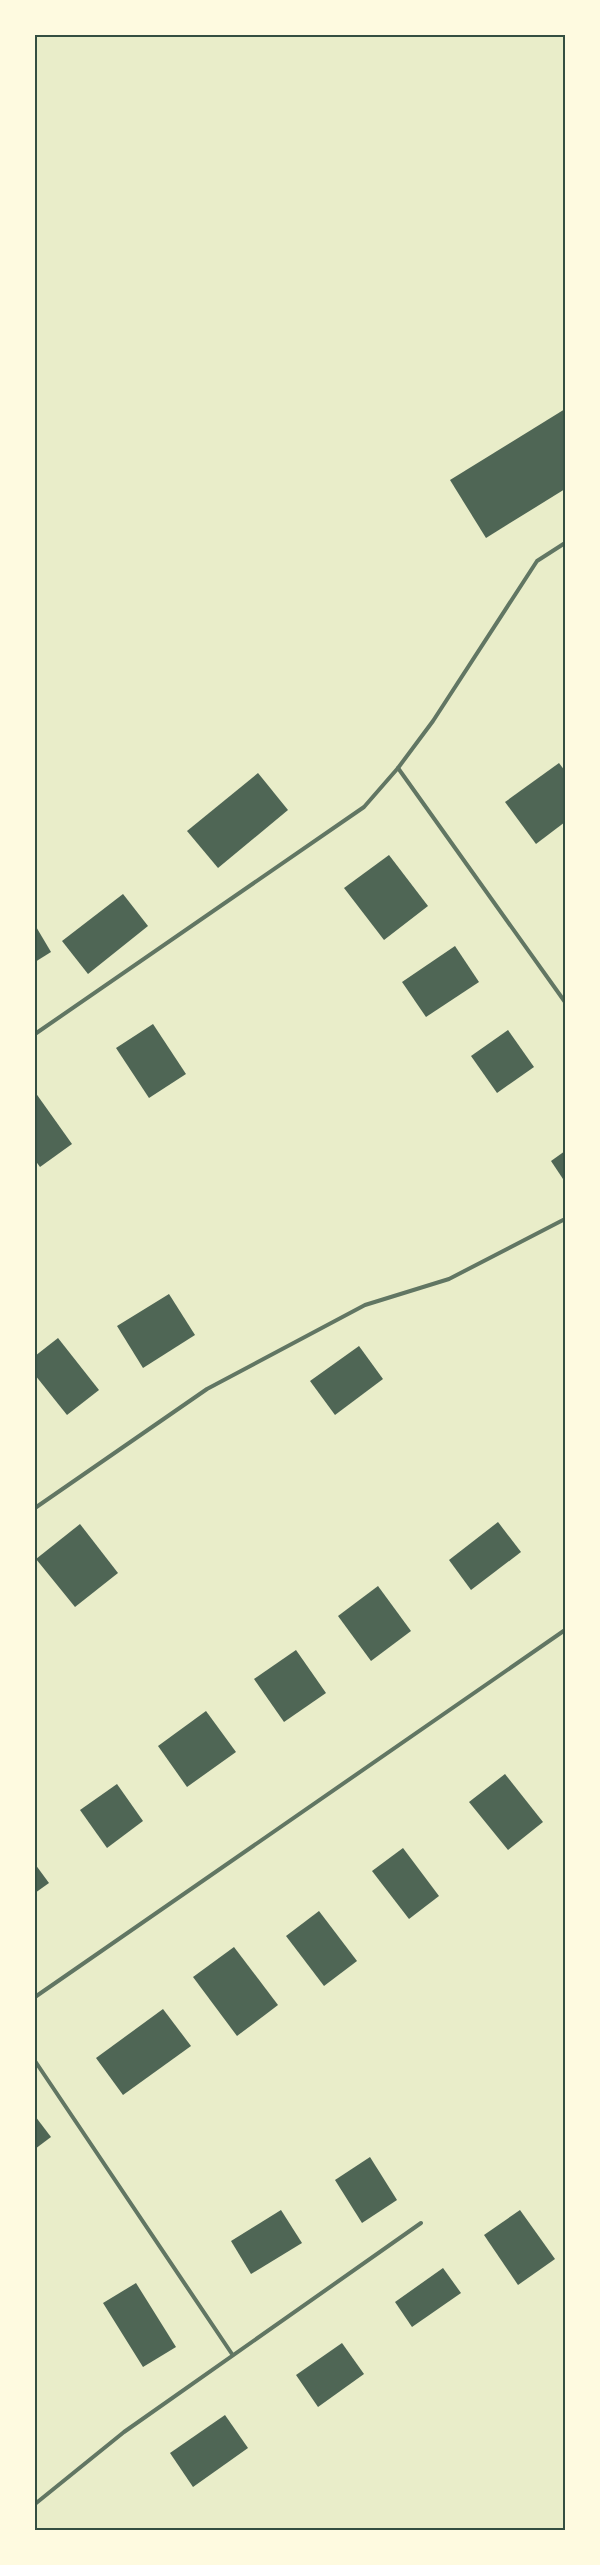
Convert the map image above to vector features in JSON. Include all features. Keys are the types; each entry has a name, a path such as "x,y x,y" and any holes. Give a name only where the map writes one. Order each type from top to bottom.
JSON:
{"lane":[{"path":"35,1034 364,807 398,768 433,721 537,561 565,543"},
{"path":"398,768 565,1002"},
{"path":"35,1508 207,1388 364,1305 449,1279 565,1220"},
{"path":"35,1997 565,1630"},
{"path":"35,2061 232,2354"},
{"path":"35,2504 124,2432 232,2354 421,2223"}],"building":[{"path":"565,409 565,489 486,538 450,480"},
{"path":"559,763 565,771 565,822 536,844 505,802"},
{"path":"258,773 288,810 218,868 187,831"},
{"path":"389,855 428,906 384,940 344,888"},
{"path":"123,894 148,926 88,974 62,941"},
{"path":"35,925 51,952 35,962"},
{"path":"455,946 479,982 426,1017 402,982"},
{"path":"153,1024 186,1074 149,1098 116,1048"},
{"path":"508,1030 534,1067 497,1093 471,1056"},
{"path":"35,1092 72,1144 40,1167 35,1160"},
{"path":"565,1151 565,1182 551,1161"},
{"path":"169,1294 195,1335 143,1368 117,1326"},
{"path":"58,1338 99,1390 67,1415 35,1375 35,1356"},
{"path":"359,1346 383,1379 335,1415 310,1381"},
{"path":"498,1522 521,1552 471,1590 449,1560"},
{"path":"80,1524 118,1573 75,1607 36,1559"},
{"path":"378,1586 411,1631 371,1661 338,1616"},
{"path":"296,1650 326,1693 284,1722 254,1679"},
{"path":"206,1711 236,1752 187,1787 158,1746"},
{"path":"505,1774 543,1822 508,1850 469,1802"},
{"path":"117,1784 143,1821 107,1848 80,1810"},
{"path":"403,1848 439,1896 409,1919 372,1871"},
{"path":"35,1864 49,1883 35,1893"},
{"path":"319,1911 357,1961 324,1986 286,1936"},
{"path":"234,1947 278,2005 237,2036 193,1977"},
{"path":"163,2009 191,2046 123,2095 96,2058"},
{"path":"35,2116 51,2137 35,2149"},
{"path":"370,2157 397,2200 362,2223 335,2180"},
{"path":"281,2210 302,2243 251,2274 231,2241"},
{"path":"520,2210 555,2259 518,2285 484,2235"},
{"path":"443,2268 461,2293 412,2327 395,2302"},
{"path":"136,2283 176,2347 143,2367 103,2303"},
{"path":"342,2343 364,2374 318,2407 296,2375"},
{"path":"225,2415 248,2448 193,2487 170,2453"}]}
